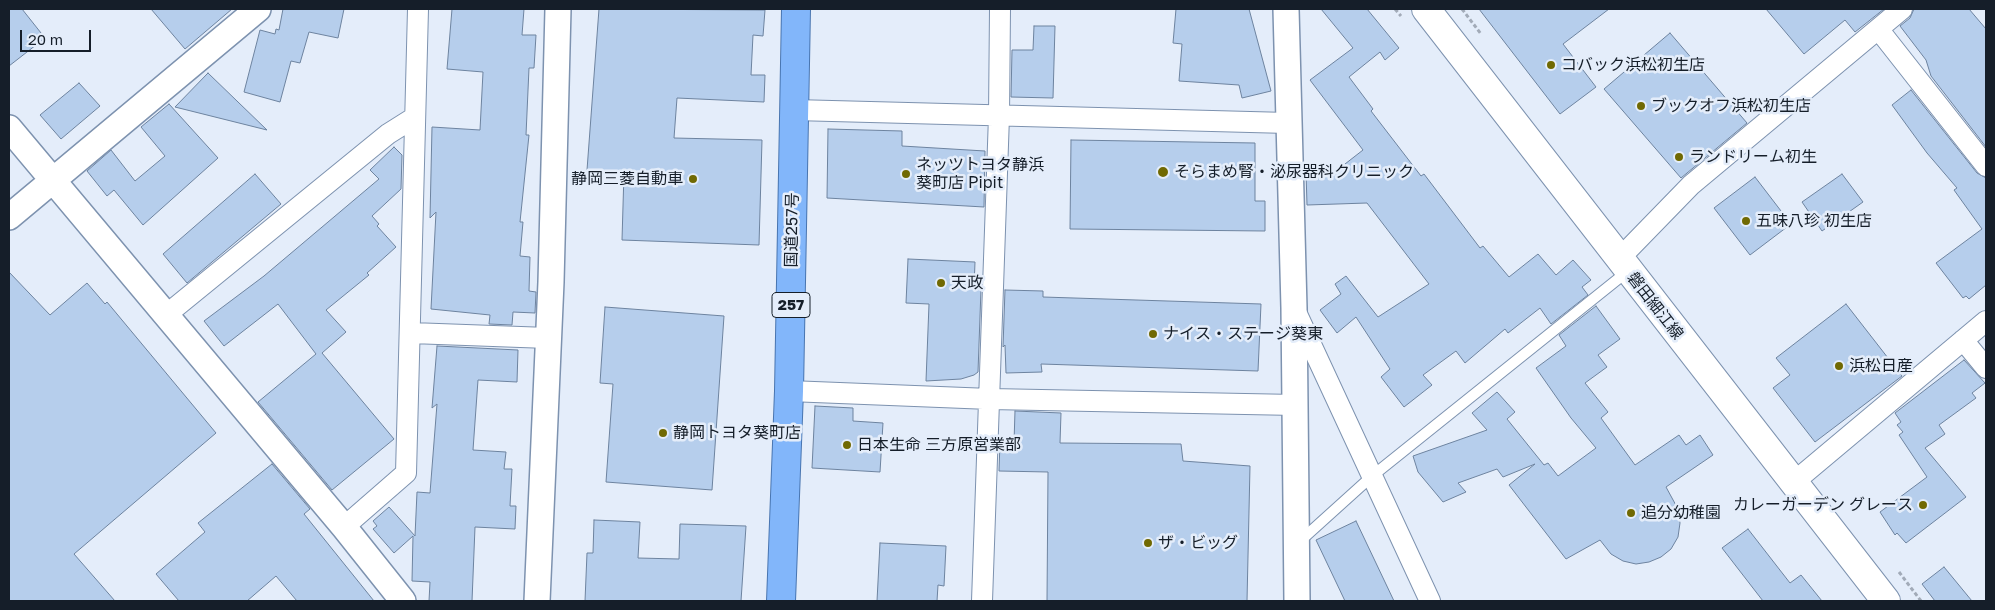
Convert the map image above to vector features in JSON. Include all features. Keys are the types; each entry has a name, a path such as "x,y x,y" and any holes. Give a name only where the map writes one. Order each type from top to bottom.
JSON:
{"highway":[{"name":"国道257号","path":"781,601 789,391 796,9"}],"main road":[{"name":"磐田細江線","path":"1426,9 1886,601"}],"street":[{"path":"9,217 258,9"},
{"path":"344,527 406,473 418,9"},
{"path":"537,601 548,338 558,9"},
{"path":"982,601 990,399 1000,9"},
{"path":"1286,9 1296,405 1297,601"},
{"path":"1624,265 1691,185 1902,9"},
{"path":"1878,30 1986,166"},
{"path":"794,110 1288,123"},
{"path":"166,315 388,134 415,117"},
{"path":"9,128 52,182 344,527 403,601"},
{"path":"1294,308 1430,601"},
{"path":"1794,482 1986,321"},
{"path":"411,332 548,338"},
{"path":"1963,340 1986,368"},
{"path":"789,391 990,399 1296,405"}],"lane":[{"path":"1297,544 1371,477 1624,265"}],"building":[{"path":"9,9 22,9 45,38 9,66"},
{"path":"151,9 232,9 185,49"},
{"path":"283,9 344,9 338,38 309,32 300,63 291,61 280,102 244,92 260,30 275,34 276,29 279,30"},
{"path":"452,9 524,9 522,35 536,35 534,68 529,68 526,135 529,135 520,222 523,222 520,256 530,257 529,291 536,292 535,313 513,312 512,325 489,324 490,315 431,309 436,212 430,218 432,127 480,130 483,72 447,69"},
{"path":"599,9 765,10 763,36 753,35 751,75 765,75 764,102 677,98 674,138 762,140 759,245 622,240 624,172 587,170"},
{"path":"1176,9 1249,9 1271,91 1242,98 1239,85 1179,81 1182,44 1173,43"},
{"path":"1321,9 1367,9 1399,48 1385,60 1380,52 1349,77 1373,109 1371,111 1421,176 1424,174 1480,248 1483,246 1509,277 1538,254 1556,275 1573,260 1591,280 1582,287 1588,295 1551,324 1540,308 1508,333 1505,329 1465,363 1456,351 1423,375 1432,385 1404,407 1381,377 1390,369 1356,317 1337,333 1320,310 1341,294 1335,284 1346,276 1378,317 1429,284 1367,203 1307,205 1306,172 1336,171 1363,150 1310,80 1353,48"},
{"name":"コバック浜松初生店","path":"1479,9 1609,9 1563,44 1596,87 1560,114"},
{"path":"1766,9 1884,9 1855,32 1845,20 1804,54"},
{"path":"1914,9 1969,9 1986,29 1986,147 1931,76 1926,60 1900,26 1910,18"},
{"path":"1034,26 1055,26 1053,98 1011,97 1012,50 1033,50"},
{"path":"1670,33 1747,123 1681,178 1604,89"},
{"path":"208,73 267,130 175,107"},
{"path":"79,83 100,106 61,139 40,115"},
{"path":"1911,90 1977,173 1986,178 1986,285 1969,299 1966,296 1963,298 1936,263 1982,229 1954,190 1957,188 1927,153 1892,105"},
{"path":"169,104 218,158 143,225 114,190 107,196 87,171 111,150 135,181 165,156 141,127"},
{"name":"ネッツトヨタ静浜 葵町店 Pipit","path":"828,129 902,131 902,146 985,151 984,207 827,198"},
{"name":"そらまめ腎・泌尿器科クリニック","path":"1071,140 1255,143 1255,201 1265,201 1265,231 1070,229"},
{"path":"394,147 402,155 401,189 372,216 379,224 377,226 396,247 367,273 369,275 326,310 346,332 322,353 394,439 332,490 258,402 316,354 278,304 224,346 204,321 264,276 379,179 370,170"},
{"path":"255,174 281,204 187,283 163,254"},
{"path":"1842,174 1863,202 1822,231 1802,202"},
{"path":"1755,177 1791,224 1750,255 1714,208"},
{"path":"908,259 975,262 974,289 981,289 978,372 974,375 961,379 926,381 929,304 906,303"},
{"path":"9,272 50,315 87,283 105,304 107,302 216,433 74,554 115,601 9,601"},
{"name":"ナイス・ステージ葵東","path":"1005,290 1043,291 1043,297 1261,304 1258,371 1041,364 1042,372 1006,373 1005,345 1003,347"},
{"name":"浜松日産","path":"1846,304 1902,376 1815,442 1773,388 1790,375 1776,358"},
{"path":"1596,306 1620,339 1598,355 1607,367 1585,383 1608,412 1601,418 1635,465 1679,435 1686,445 1700,435 1713,455 1666,487 1678,509 1680,523 1678,537 1671,549 1661,557 1649,562 1636,564 1623,561 1611,554 1600,540 1566,559 1509,485 1535,464 1503,477 1497,469 1458,483 1466,492 1443,502 1418,472 1413,456 1487,430 1472,413 1497,392 1515,412 1507,419 1544,465 1548,463 1558,476 1596,448 1571,418 1536,368 1566,346 1559,335"},
{"name":"静岡トヨタ葵町店","path":"605,307 724,316 712,490 606,482 613,384 600,383"},
{"path":"437,346 518,350 517,382 478,380 473,450 506,452 504,469 512,469 510,506 516,506 515,529 475,527 472,601 429,601 430,582 412,581 413,536 394,553 373,529 377,526 373,521 389,507 415,536 417,492 430,493 437,404 432,408"},
{"path":"1964,360 1985,383 1972,393 1976,398 1939,425 1945,434 1925,448 1966,497 1906,543 1897,533 1895,535 1880,512 1927,477 1899,435 1903,432 1897,425 1901,422 1895,413"},
{"name":"日本生命 三方原営業部","path":"815,406 853,408 853,421 883,423 880,472 812,468"},
{"name":"ザ・ビッグ","path":"1015,411 1061,413 1060,443 1181,444 1183,461 1250,466 1247,601 1047,601 1048,472 999,471 1000,442 1014,443"},
{"path":"272,464 310,509 304,514 374,601 297,601 276,576 247,601 179,601 156,574 205,532 198,523"},
{"path":"594,520 640,522 638,558 679,559 680,524 746,526 741,601 585,601 587,553 593,553"},
{"path":"1356,521 1394,601 1345,601 1316,540"},
{"path":"1748,529 1790,583 1801,575 1822,601 1763,601 1722,548"},
{"path":"880,543 946,546 944,586 938,585 937,601 877,601"},
{"path":"1944,567 1972,601 1935,601 1922,584"}],"place":[{"name":"コバック浜松初生店","path":"1551,65"},
{"name":"ブックオフ浜松初生店","path":"1641,106"},
{"name":"ランドリーム初生","path":"1679,157"},
{"name":"そらまめ腎・泌尿器科クリニック","path":"1163,172"},
{"name":"ネッツトヨタ静浜 葵町店 Pipit","path":"906,174"},
{"name":"静岡三菱自動車","path":"693,179"},
{"name":"五味八珍 初生店","path":"1746,221"},
{"name":"天政","path":"941,283"},
{"name":"ナイス・ステージ葵東","path":"1153,334"},
{"name":"浜松日産","path":"1839,366"},
{"name":"静岡トヨタ葵町店","path":"663,433"},
{"name":"日本生命 三方原営業部","path":"847,445"},
{"name":"カレーガーデン グレース","path":"1923,505"},
{"name":"追分幼稚園","path":"1631,513"},
{"name":"ザ・ビッグ","path":"1148,543"}]}
